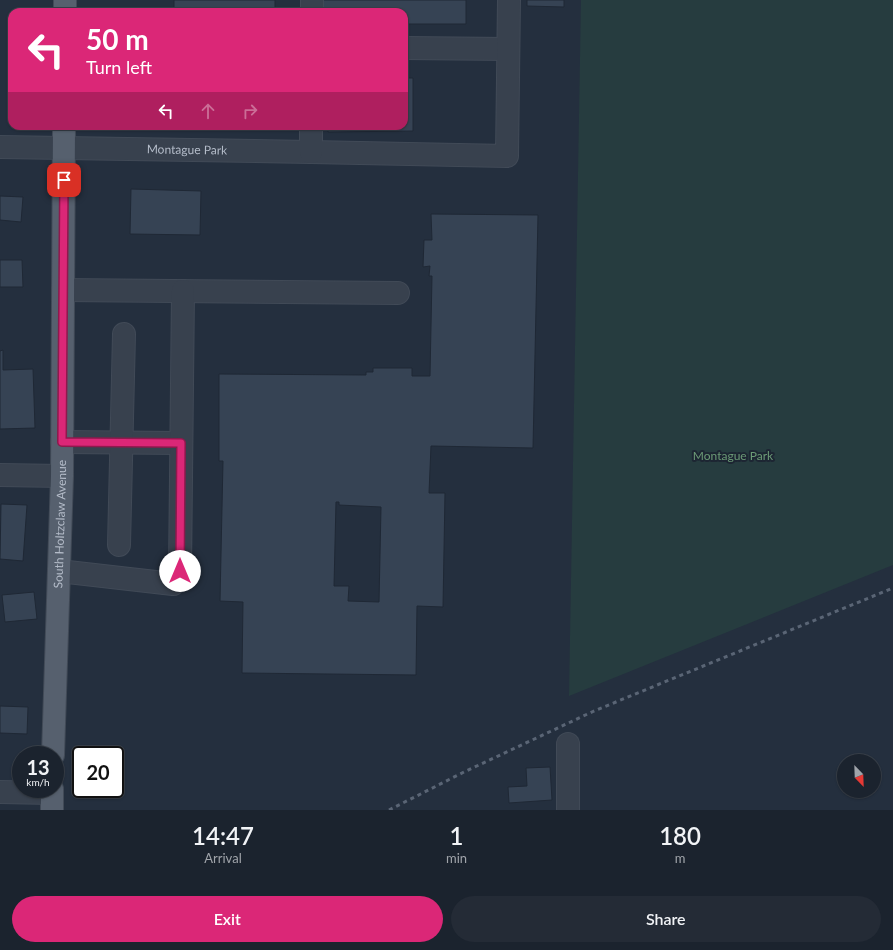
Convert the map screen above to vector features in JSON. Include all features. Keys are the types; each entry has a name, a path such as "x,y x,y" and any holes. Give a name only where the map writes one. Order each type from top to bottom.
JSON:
{"main road":[{"name":"South Holtzclaw Avenue","path":"53,746 62,476 64,130"}],"street":[{"path":"408,48 508,49 509,0"},
{"name":"Montague Park","path":"0,147 507,156 508,49"},
{"path":"311,130 311,152"},
{"path":"63,290 398,293"},
{"path":"59,571 173,584 180,571 183,291"},
{"path":"119,545 124,334"},
{"path":"62,442 181,443"},
{"path":"0,475 62,476"},
{"path":"568,744 568,810"},
{"path":"0,792 12,793"}],"green space":[{"name":"Montague Park","path":"581,0 893,0 893,565 569,696"}],"building":[{"path":"174,0 275,0 275,8 174,8"},
{"path":"319,0 466,0 466,24 408,24 408,8 319,8"},
{"path":"527,0 564,0 564,7 527,6"},
{"path":"408,78 413,78 413,131 328,132 328,130 408,130"},
{"path":"131,189 201,191 200,235 130,234"},
{"path":"0,196 23,197 21,222 0,220"},
{"path":"431,214 538,215 533,448 431,446 429,493 445,493 443,607 417,606 416,675 242,673 243,602 220,601 223,461 219,461 219,374 366,375 366,372 373,372 373,368 412,368 412,376 430,376 432,276 429,276 430,266 423,267 424,240 432,240","holes":["336,502 339,502 339,505 381,507 379,602 348,601 349,586 334,586"]},
{"path":"0,260 22,260 23,287 0,287"},
{"path":"3,350 3,370 33,369 35,428 0,429 0,351"},
{"path":"1,504 27,505 23,561 0,559"},
{"path":"34,592 37,619 5,622 2,595"},
{"path":"0,706 28,707 27,734 0,733"},
{"path":"550,767 552,800 509,803 508,787 527,786 526,768"}],"railway":[{"path":"389,810 464,772 594,711 893,588"}],"route":[{"path":"64,180 62,442 181,443 180,571"}]}
